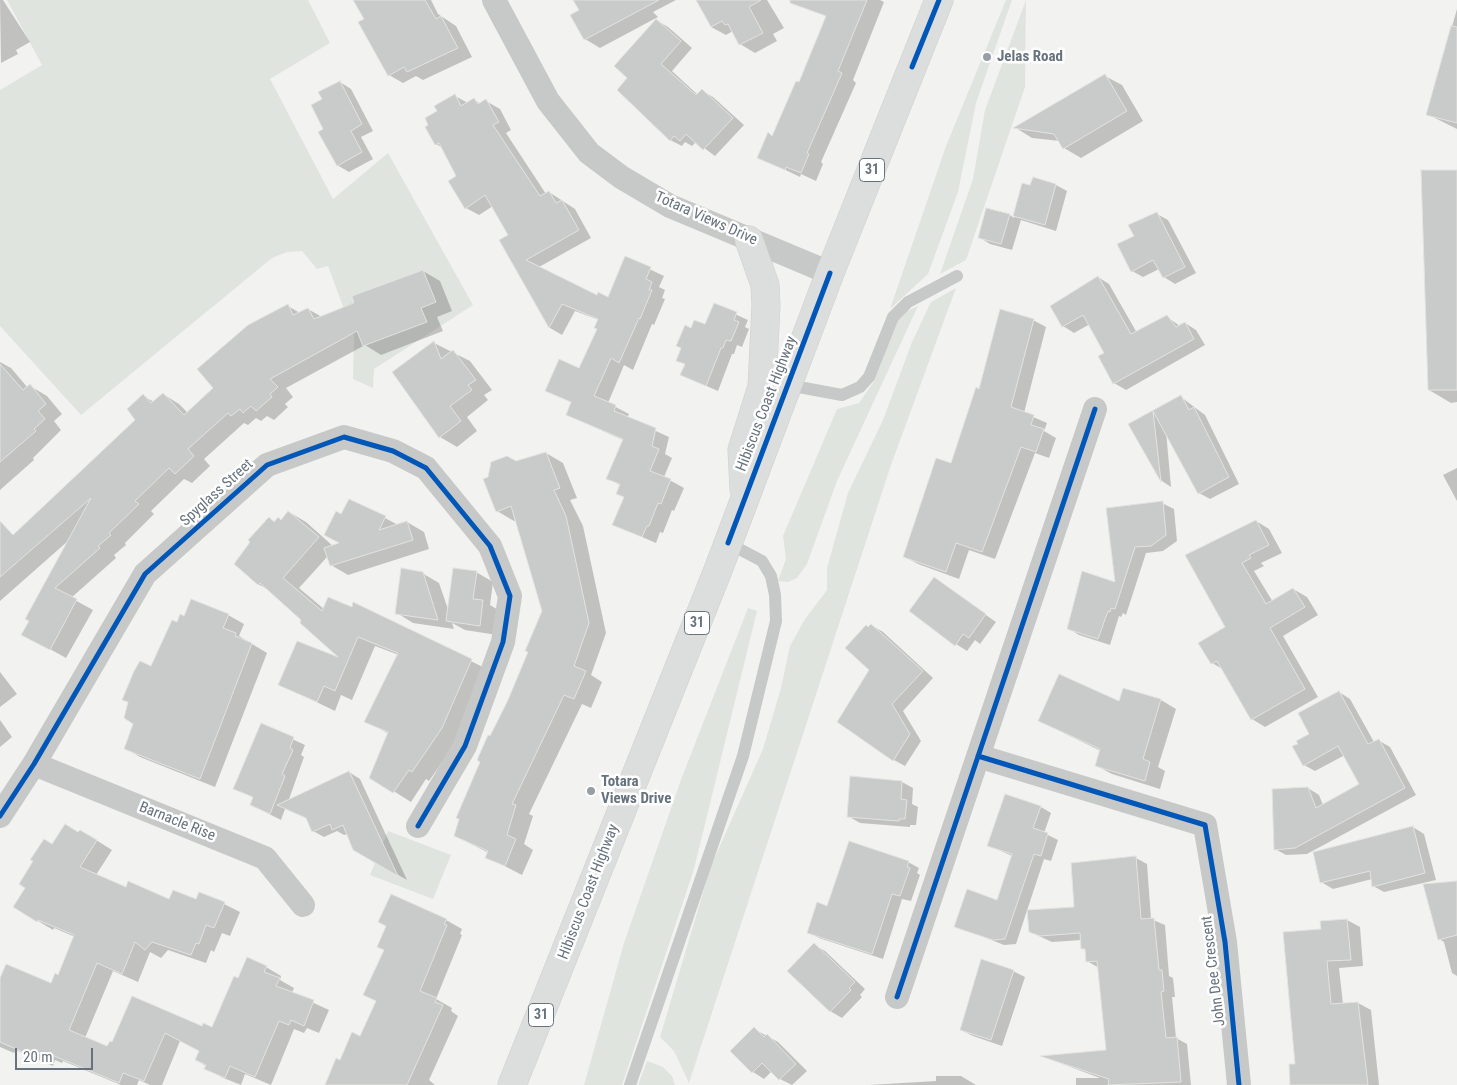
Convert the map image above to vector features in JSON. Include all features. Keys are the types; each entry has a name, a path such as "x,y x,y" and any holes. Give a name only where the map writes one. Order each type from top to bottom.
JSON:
{"main road":[{"name":"Hibiscus Coast Highway","path":"512,1085 728,543 830,273 939,0"},
{"path":"745,498 742,450 762,387 766,305 765,285 749,240"}],"street":[{"name":"Totara Views Drive","path":"494,0 548,101 589,153 621,177 670,206 830,273"},
{"path":"897,997 1095,409"},
{"name":"Spyglass Street","path":"0,816 34,764 145,574 267,464 344,437 384,448 426,468 490,546 510,596 504,642 465,746 418,826"},
{"name":"John Dee Crescent","path":"978,756 1205,825 1224,942 1239,1085"},
{"name":"Barnacle Rise","path":"34,764 265,858 303,905"}],"lane":[{"path":"788,385 842,395 860,387 869,377 893,317 908,302 957,276"},
{"path":"630,1085 743,756 776,621 775,595 771,576 762,561 728,543"}],"shaded area":[{"path":"7,0 308,0 330,43 270,79 333,199 388,153 473,305 374,369 373,388 353,379 354,336 328,266 317,269 302,251 287,252 272,258 81,415 0,326 0,90 42,65"},
{"path":"1006,0 1012,0 976,103 958,192 928,274 890,309 946,146"},
{"path":"1026,0 1025,87 966,260 940,274 973,179 985,110"},
{"path":"956,288 891,465 689,1083 674,1051 660,1037 711,866 763,749 781,688 790,646 805,619 827,590 827,568 848,493 883,420 912,342 931,302"},
{"path":"918,306 837,481 807,564 797,578 788,582 778,581 786,559 783,536 837,409 859,403 873,383 899,315"},
{"path":"748,608 757,611 694,869 622,1085 584,1085 624,943 682,777"},
{"path":"388,831 451,855 433,899 370,875"},
{"path":"647,1061 663,1067 672,1076 675,1085 638,1085"}],"building":[{"path":"353,0 425,0 436,19 441,16 458,48 407,72 404,67 388,76 358,22 364,19"},
{"path":"573,0 659,0 584,40 570,15 579,10"},
{"path":"696,0 761,0 749,7 763,33 739,45 728,24 725,25 722,21 711,27"},
{"path":"790,0 867,0 838,71 842,73 807,153 809,154 801,173 786,167 785,170 757,158 768,132 772,136 796,81 799,82 826,16 790,3"},
{"path":"656,19 681,41 661,64 696,95 702,89 733,118 703,150 686,134 680,141 674,136 670,141 617,90 627,78 614,66"},
{"path":"1451,26 1457,27 1457,123 1426,115"},
{"path":"1105,74 1127,111 1063,149 1054,134 1013,128"},
{"path":"340,81 362,124 351,131 362,152 337,166 318,132 323,129 311,105 322,99 318,92"},
{"path":"455,94 461,106 474,98 478,104 486,99 499,122 493,125 540,196 549,191 556,203 562,200 579,230 526,260 597,295 598,292 608,297 625,256 651,267 646,279 652,282 649,290 652,290 640,319 619,363 611,358 594,396 616,405 614,411 656,428 652,446 659,449 650,471 671,479 661,504 658,503 649,526 647,526 642,537 612,525 624,497 616,494 620,484 606,479 623,439 566,415 571,402 545,391 559,359 579,368 597,329 594,328 598,319 562,304 549,328 499,240 508,235 485,195 465,209 448,181 456,176 439,143 435,145 425,127 428,125 425,118 437,111 434,106"},
{"path":"1421,170 1457,170 1457,390 1428,390"},
{"path":"1033,177 1056,184 1045,225 1013,216 1022,183 1030,185"},
{"path":"986,208 1010,214 1001,244 978,238"},
{"path":"1157,212 1185,267 1163,278 1153,260 1131,272 1117,244 1134,236 1128,225"},
{"path":"423,270 436,302 421,308 427,322 363,346 357,331 270,379 278,387 270,394 272,397 256,411 251,406 243,413 240,409 231,416 228,413 188,449 194,456 175,474 169,468 135,501 139,504 109,533 111,535 98,546 100,548 55,588 77,599 50,650 21,635 29,621 25,619 91,498 0,577 0,521 13,535 135,420 127,409 143,394 151,403 163,393 184,415 213,388 197,369 248,325 288,304 293,315 308,308 314,319 354,303 352,296"},
{"path":"1098,276 1131,334 1167,315 1176,327 1185,322 1194,339 1113,384 1098,356 1104,353 1083,315 1062,327 1050,306"},
{"path":"714,303 737,312 734,320 739,322 731,341 726,340 723,348 721,348 706,386 680,375 685,364 676,361 681,348 676,346 685,325 691,328 694,320 705,324"},
{"path":"1000,309 1034,319 1011,407 1034,415 1031,425 1044,429 1036,452 1021,447 982,552 956,543 946,572 903,557 936,458 951,463 976,387 979,389"},
{"path":"434,341 441,359 453,350 476,380 468,385 472,390 450,406 461,421 439,438 392,372"},
{"path":"0,364 23,390 30,384 46,404 38,411 45,419 34,429 36,431 0,462"},
{"path":"1181,395 1189,410 1194,407 1229,477 1198,494 1153,411 1161,482 1128,424"},
{"path":"546,452 560,488 554,490 566,516 589,623 574,666 586,671 574,699 564,695 512,804 516,805 507,835 516,839 505,866 485,858 488,851 454,836 459,819 456,818 480,762 477,760 488,735 490,736 508,700 528,652 525,651 542,611 511,506 496,512 483,479 488,477 491,462 507,456 516,461"},
{"path":"349,499 386,516 379,530 407,521 413,540 330,566 324,548 339,543 324,535 336,511 341,514"},
{"path":"1163,501 1166,535 1151,546 1135,547 1115,609 1111,608 1110,612 1108,611 1098,639 1067,629 1082,571 1115,582 1106,508"},
{"path":"288,511 319,537 283,578 322,611 328,597 352,607 353,602 472,659 442,728 412,772 409,770 393,793 369,778 388,732 364,722 398,653 358,637 335,691 324,686 317,702 278,685 297,641 338,657 260,583 258,585 234,564 250,542 248,540 269,517 274,522 278,517 281,520"},
{"path":"1256,520 1269,545 1249,555 1251,558 1242,563 1266,604 1293,588 1305,607 1270,628 1305,689 1251,720 1217,661 1211,664 1198,643 1225,627 1185,555"},
{"path":"401,568 423,572 438,620 395,614"},
{"path":"453,568 477,571 473,599 483,600 480,626 446,621"},
{"path":"934,577 986,614 969,638 963,634 955,646 909,611"},
{"path":"191,599 229,614 223,628 236,633 235,636 252,643 200,779 124,749 133,724 124,718 128,702 122,700 134,671 140,661 151,666 172,620 177,622 180,614 184,616"},
{"path":"871,624 923,671 892,704 910,734 893,761 837,722 869,670 845,648 866,625 868,627"},
{"path":"1059,674 1119,701 1123,688 1161,699 1143,759 1150,762 1145,781 1095,766 1100,749 1038,721"},
{"path":"1339,691 1368,744 1379,739 1405,788 1295,848 1274,850 1272,789 1308,787 1316,808 1359,784 1338,746 1303,766 1292,746 1298,744 1296,741 1309,734 1298,713"},
{"path":"261,723 294,737 290,748 293,750 282,774 285,776 270,814 250,805 253,797 233,789"},
{"path":"349,771 398,876 353,850 343,825 332,830 330,824 312,832 306,818 277,805"},
{"path":"850,776 902,781 901,799 907,800 905,819 899,819 899,821 847,817"},
{"path":"1005,794 1041,806 1033,828 1048,833 1041,856 1034,854 1005,939 993,940 954,927 967,889 997,900 1012,854 987,846"},
{"path":"65,824 97,840 80,867 126,887 128,881 169,899 173,890 196,899 199,892 225,902 214,928 206,925 199,944 196,943 191,955 152,942 145,950 135,942 122,974 97,963 69,1030 107,1046 110,1041 112,1042 132,996 202,1026 203,1023 212,1027 234,976 238,978 247,957 267,966 264,972 280,978 276,986 314,1000 304,1026 291,1020 289,1025 279,1021 255,1077 230,1066 225,1078 204,1069 206,1065 195,1060 199,1051 165,1033 144,1081 123,1073 119,1083 47,1053 46,1056 39,1053 37,1058 0,1042 0,978 6,964 51,983 55,973 58,975 74,935 38,920 37,922 13,907 25,888 19,884 33,861 30,860 44,839 52,844"},
{"path":"1413,826 1425,873 1372,887 1370,871 1320,883 1313,852"},
{"path":"849,841 909,861 907,867 910,868 900,896 892,894 872,954 807,933 817,902 827,906"},
{"path":"1136,856 1141,919 1154,918 1159,970 1162,970 1164,991 1161,992 1166,1038 1177,1037 1181,1082 1108,1085 1109,1079 1040,1056 1106,1050 1097,961 1086,962 1085,949 1081,949 1080,933 1040,936 1029,932 1027,910 1074,907 1071,863"},
{"path":"1457,881 1457,935 1438,940 1423,884"},
{"path":"391,894 447,919 444,924 447,925 420,991 437,998 435,1002 443,1005 407,1085 325,1085 336,1058 340,1060 352,1032 360,1036 376,1001 363,995 384,950 377,947 386,926 378,922"},
{"path":"1347,919 1351,960 1327,961 1331,1004 1358,1002 1368,1085 1290,1085 1289,1064 1295,1064 1283,932 1321,929 1320,921"},
{"path":"814,943 855,982 849,988 851,990 830,1012 787,971"},
{"path":"981,959 1014,970 991,1040 960,1030"},
{"path":"754,1027 764,1037 767,1034 796,1064 779,1080 762,1063 752,1073 730,1051"}],"cycle path":[{"path":"912,67 939,0"},
{"path":"728,543 830,273"},
{"path":"897,997 1095,409"},
{"path":"0,816 34,764 145,574 267,465 344,437 393,451 426,468 490,546 510,596 503,642 465,746 418,826"},
{"path":"978,756 1205,825 1225,942 1239,1085"}],"place":[{"name":"Jelas Road","path":"987,57"},
{"name":"Totara Views Drive","path":"591,791"}]}
